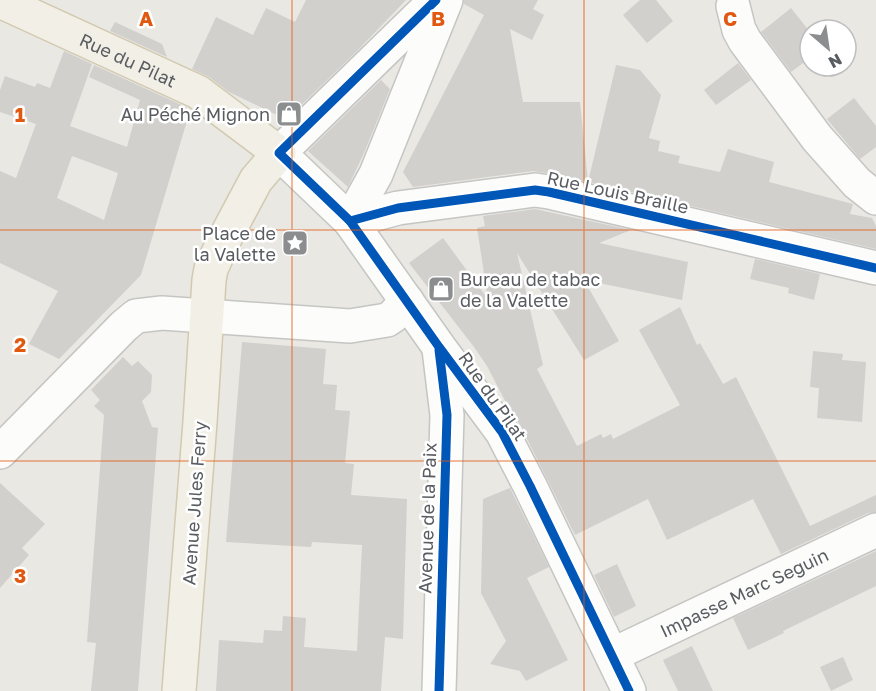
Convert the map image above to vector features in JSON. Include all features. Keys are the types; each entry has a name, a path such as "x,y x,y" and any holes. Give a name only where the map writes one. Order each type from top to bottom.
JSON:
{"main road":[{"name":"Rue du Pilat","path":"0,1 198,92 279,153"},
{"name":"Avenue Jules Ferry","path":"179,691 209,280 224,240 256,180 279,153"}],"street":[{"path":"279,153 436,0"},
{"path":"350,221 376,174 446,0"},
{"path":"733,6 739,30 745,41 817,138 850,176 876,198"},
{"name":"Rue du Pilat","path":"279,153 350,221 502,432 629,691"},
{"name":"Rue Louis Braille","path":"350,221 398,208 535,190 876,268"},
{"path":"0,452 136,316 162,312 350,326 387,320 406,301"},
{"name":"Avenue de la Paix","path":"439,347 447,416 439,691"},
{"name":"Impasse Marc Seguin","path":"612,655 876,530"}],"building":[{"path":"306,0 406,0 290,116 283,118 229,92 209,77 192,69 216,17 253,35 266,8 295,22"},
{"path":"464,0 538,0 533,9 544,15 532,40 510,29 523,102 580,102 588,182 533,171 413,187 403,172 484,15 464,4"},
{"path":"640,0 656,0 673,21 647,43 623,15"},
{"path":"791,8 799,18 798,67 791,72 761,32"},
{"path":"115,22 162,44 167,57 110,31"},
{"path":"64,51 92,64 70,126 127,147 140,100 89,77 94,65 186,107 189,114 141,275 59,359 29,344 58,291 0,263 0,171 16,178 36,124 0,112 0,90 5,76 35,87 37,83 50,88","holes":["72,156 118,173 104,220 57,198"]},
{"path":"738,63 751,80 716,105 704,90"},
{"path":"616,65 640,70 661,95 649,138 660,141 658,151 680,156 678,163 720,172 728,149 774,162 769,182 853,204 850,214 872,218 876,226 876,249 588,182"},
{"path":"381,80 390,89 348,187 308,151"},
{"path":"854,98 876,126 876,147 860,159 827,119"},
{"path":"535,209 631,230 599,243 688,262 682,300 584,280 619,341 584,360 517,253 543,365 537,369 577,446 601,434 603,438 611,434 613,439 680,405 639,330 680,307 697,345 700,343 723,384 736,377 810,526 876,495 876,512 868,513 781,554 753,499 667,540 648,499 575,535 519,423 487,366 409,263 443,238 488,299 477,228 485,226 483,216"},
{"path":"755,259 820,274 814,300 788,293 789,288 750,279"},
{"path":"242,342 326,349 323,384 337,385 335,410 350,411 345,463 354,464 351,495 407,499 403,639 385,637 381,691 216,691 219,640 263,643 264,630 282,631 283,616 306,618 304,647 357,651 362,545 312,542 311,547 226,542"},
{"path":"813,351 843,354 842,360 866,362 862,422 817,418 819,388 810,387"},
{"path":"123,357 132,366 138,361 152,375 151,392 142,401 152,427 158,428 138,691 91,691 96,643 87,642 104,415 94,406 100,400 91,390"},
{"path":"0,483 45,524 22,548 29,555 0,588"},
{"path":"510,488 549,567 527,578 568,660 526,681 520,671 490,664 506,641 481,593 483,499"},
{"path":"876,551 876,586 748,650 733,618"},
{"path":"617,564 636,606 614,617 594,575"},
{"path":"692,646 713,691 678,691 663,660"},
{"path":"843,657 853,680 831,691 820,667"}],"cycle path":[{"path":"436,0 279,153 350,221 502,432 629,691"},
{"path":"350,221 398,208 535,190 876,268"},
{"path":"439,350 447,415 439,691"}],"place":[{"name":"Au Péché Mignon","path":"289,114"},
{"name":"Place de la Valette","path":"295,243"},
{"name":"Bureau de tabac de la Valette","path":"441,289"}]}
